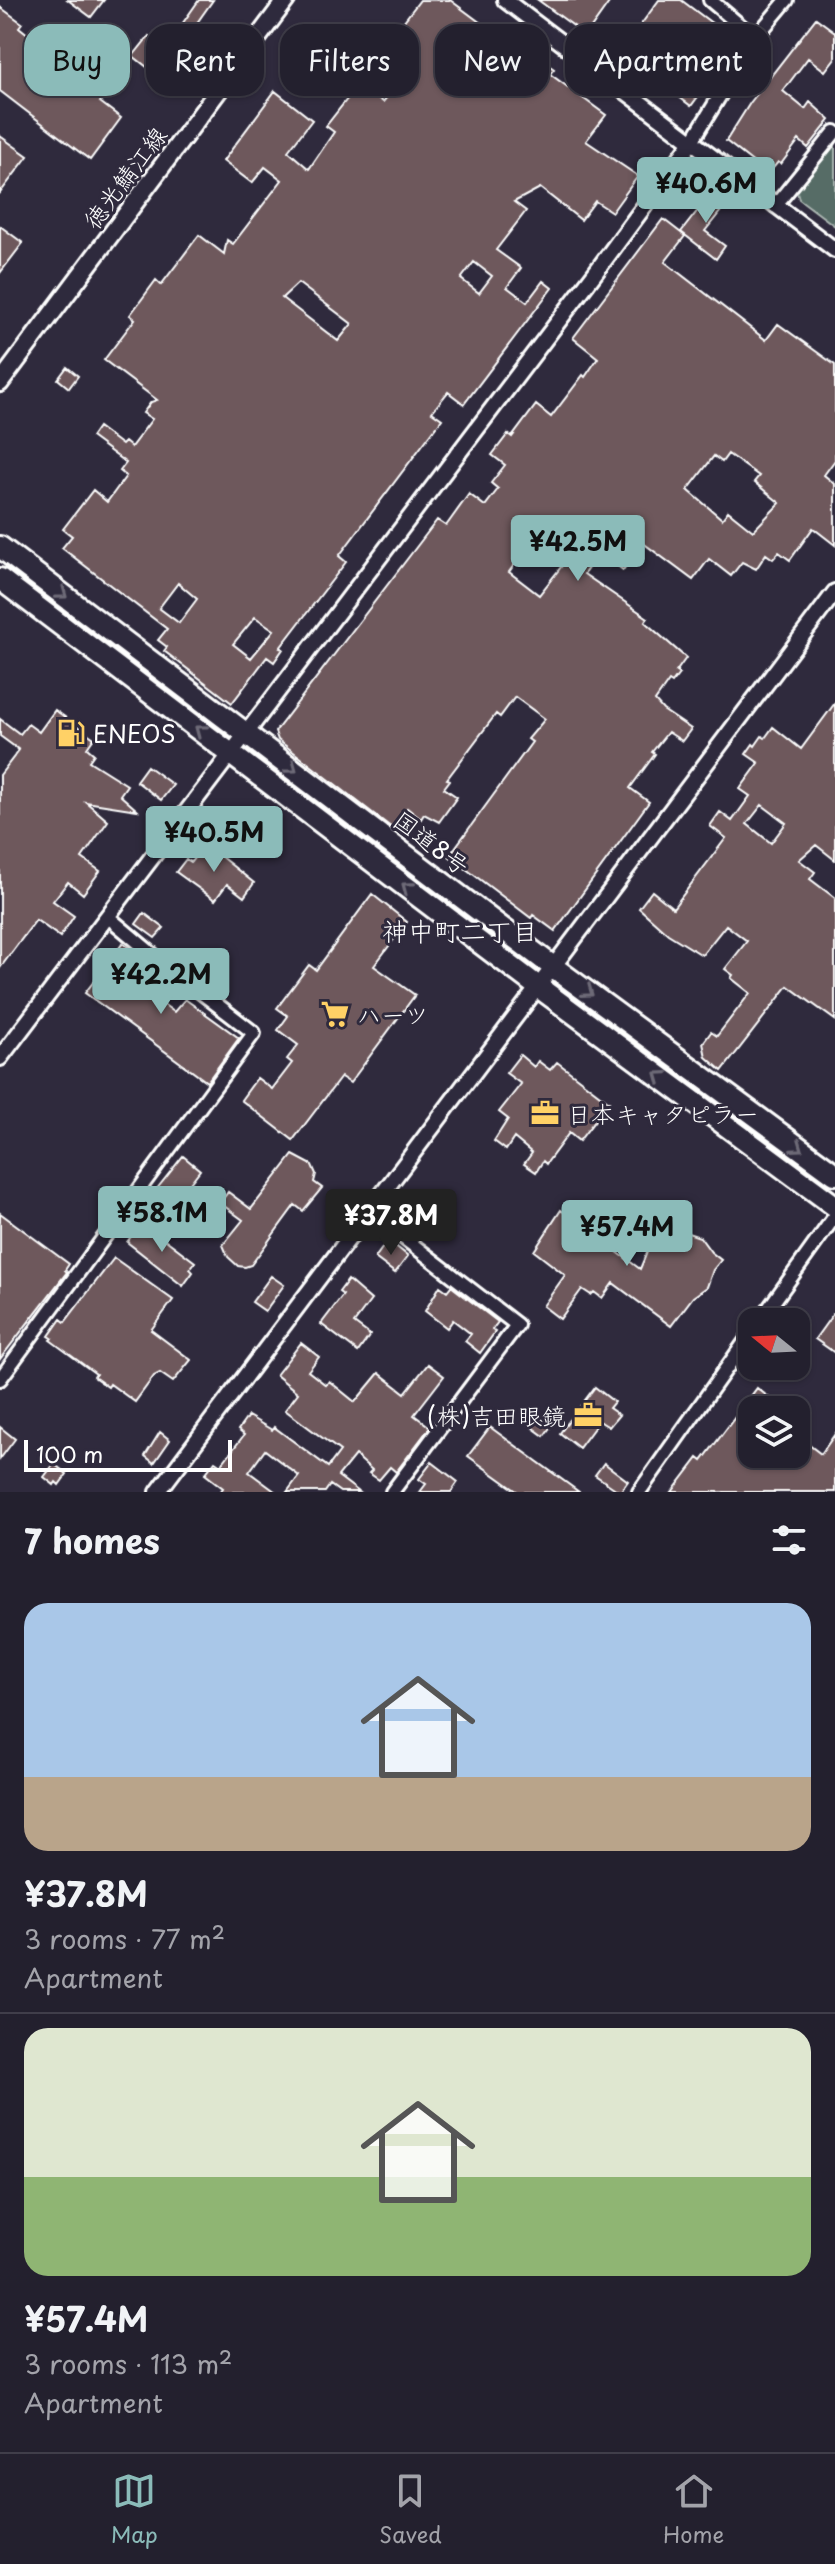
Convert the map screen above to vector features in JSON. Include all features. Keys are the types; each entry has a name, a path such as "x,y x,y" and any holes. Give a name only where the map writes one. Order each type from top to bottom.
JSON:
{"highway":[{"name":"国道8号","path":"0,547 552,966 835,1174"},
{"path":"0,579 537,986 835,1206"}],"main road":[{"name":"徳光鯖江線","path":"0,383 286,0"}],"street":[{"path":"505,0 835,250"},
{"path":"710,0 738,24"},
{"path":"767,24 787,0"},
{"path":"0,1058 691,143 720,96"},
{"path":"775,206 835,132"},
{"path":"158,1492 835,592"},
{"path":"0,1379 254,1033 107,916"},
{"path":"370,1212 517,1325 392,1492"},
{"path":"769,1308 835,1216"},
{"path":"639,1492 738,1352"}],"green space":[{"path":"835,137 835,226 799,199 796,188"}],"building":[{"path":"68,0 104,0 91,17"},
{"path":"199,0 213,0 196,24 182,24"},
{"path":"420,0 450,0 482,24 435,24 435,96 549,96 549,65 554,69 550,74 565,85 565,96 580,96 606,115 586,141 638,176 612,212 595,201 581,220 540,188 514,202 526,211 496,250 521,268 507,287 527,302 543,281 552,288 464,404 448,392 432,412 442,419 339,556 346,562 280,648 283,649 274,662 267,657 232,703 164,651 167,647 158,640 167,629 62,548 72,536 63,529 93,490 107,502 126,476 120,471 126,463 91,437 98,427 122,445 125,442 131,447 152,419 143,413 151,402 157,400 104,360 135,319 130,315 156,280 161,285 199,235 224,254 227,240 233,244 282,180 265,167 252,183 223,161 275,91 312,120 288,151 309,169 334,132 326,126 350,96 375,96 383,102 388,96 419,96 419,24 402,24","holes":["474,262 492,276 479,293 461,279","298,283 352,324 338,341 282,298","178,583 197,599 179,623 159,608","255,617 274,630 251,658 233,644"]},
{"path":"538,0 611,0 594,24 571,24"},
{"path":"659,0 681,0 713,24 641,24"},
{"path":"0,7 22,23 19,27 24,31 24,96 104,96 100,102 121,118 90,160 0,91"},
{"path":"816,18 835,32 835,58 825,71 808,58 783,91 805,109 810,102 830,120 808,148 799,140 781,164 778,162 768,174 726,141 755,96 771,96 771,76"},
{"path":"146,40 146,66 133,56"},
{"path":"678,96 698,96 691,106"},
{"path":"0,136 28,156 0,193"},
{"path":"713,191 728,202 705,231 725,246 716,259 681,232"},
{"path":"663,219 685,236 665,262 766,340 778,324 835,365 835,460 824,475 835,484 835,545 813,528 790,560 779,552 773,559 766,554 756,569 742,562 731,576 709,559 693,580 643,543 623,570 599,552 584,574 648,618 645,622 686,658 676,672 679,674 672,683 669,681 655,701 691,729 682,741 668,732 652,752 655,754 630,788 649,802 555,931 533,915 531,918 449,856 532,742 528,739 545,719 515,697 500,717 496,714 447,779 450,780 444,788 457,797 439,822 424,814 421,819 407,808 392,828 278,740 275,732 437,520 446,526 469,494 485,506 498,489 491,483 505,465 492,455 508,434 512,437 536,405 551,417 583,375 585,377 598,358 573,338","holes":["728,454 759,476 754,482 780,503 753,531 728,511 722,519 688,490 714,456 722,462","540,537 568,558 539,595 509,572 525,550 529,553"]},
{"path":"0,226 23,243 0,273"},
{"path":"67,367 78,376 69,388 58,379"},
{"path":"835,703 835,860 816,845 799,860 815,872 810,879 835,898 835,1020 788,986 722,1071 706,1057 703,1043 711,1032 717,1036 750,993 725,969 747,941 726,925 702,955 668,934 639,908 652,891 673,908 726,838 710,826 720,812 732,821 750,796 740,789 759,763 746,754 753,744 755,746 762,736 765,738 773,727 801,749","holes":["762,805 786,823 771,843 747,824"]},
{"path":"55,710 94,738 87,748 94,754 89,761 127,785 120,795 137,810 86,802 108,821 82,858 100,871 83,894 68,882 53,901 74,916 60,937 36,920 0,968 0,775 19,750 0,736 0,719 20,734 28,724 39,732"},
{"path":"147,766 173,785 161,800 136,781"},
{"path":"205,844 254,883 244,897 227,884 215,900 176,872 186,859 191,862"},
{"path":"372,894 407,922 374,966 415,995 350,1083 341,1077 293,1140 241,1100 257,1078 272,1089 292,1063 287,1059 298,1045 278,1030 288,1016 277,1008 309,965 316,970"},
{"path":"144,913 164,928 155,938 136,924"},
{"path":"123,943 155,968 140,987 174,1012 185,999 239,1038 207,1082 85,993"},
{"path":"520,1055 534,1067 538,1061 550,1070 557,1062 609,1102 579,1141 569,1133 546,1164 543,1161 536,1172 524,1164 532,1153 514,1138 506,1150 494,1141 508,1119 499,1112 521,1084 506,1073"},
{"path":"293,1155 312,1165 316,1174 314,1182 322,1188 303,1211 295,1205 251,1265 238,1266 228,1257 223,1245 243,1220 220,1203 228,1192 251,1209"},
{"path":"183,1156 200,1170 174,1204 156,1190"},
{"path":"561,1210 640,1269 650,1245 672,1224 700,1237 721,1260 713,1270 707,1287 693,1297 671,1326 613,1283 602,1298 582,1289 560,1319 543,1306 565,1275 534,1251"},
{"path":"0,1213 69,1264 65,1270 67,1272 0,1359"},
{"path":"142,1222 195,1262 190,1269 193,1272 183,1286 127,1242"},
{"path":"388,1240 408,1256 395,1273 375,1258"},
{"path":"114,1258 173,1300 151,1330 191,1360 173,1382 160,1373 154,1376 135,1402 94,1377 96,1374 50,1340 52,1338 49,1336 61,1319 65,1322"},
{"path":"271,1276 284,1285 265,1311 252,1302"},
{"path":"348,1280 371,1300 354,1323 370,1335 358,1352 321,1324 343,1295 339,1292"},
{"path":"440,1286 447,1291 451,1286 498,1322 492,1330 495,1332 480,1353 465,1341 471,1334 453,1320 447,1328 425,1311"},
{"path":"835,1311 835,1353 815,1339"},
{"path":"301,1343 319,1357 308,1371 326,1385 329,1381 355,1402 379,1373 405,1393 428,1364 444,1376 414,1415 430,1427 396,1472 390,1467 379,1480 355,1455 338,1476 359,1492 340,1492 330,1485 325,1492 287,1492 299,1476 265,1450 249,1472 276,1492 220,1492 223,1488 205,1474 215,1461 221,1465 244,1435 238,1430 248,1416 272,1430 274,1427 328,1467 340,1451 285,1410 298,1393 276,1375"},
{"path":"595,1387 614,1402 609,1408 619,1415 609,1427 599,1421 579,1448 560,1433"},
{"path":"757,1388 767,1396 751,1396"},
{"path":"738,1413 738,1468 810,1468 810,1446 821,1454 835,1434 835,1492 672,1492 698,1458 702,1461"},
{"path":"536,1415 551,1426 544,1436 529,1425"},
{"path":"0,1427 15,1439 0,1459"},
{"path":"490,1427 579,1492 518,1492 468,1456"},
{"path":"160,1432 170,1440 154,1463 145,1456"},
{"path":"432,1462 458,1482 451,1492 420,1492 426,1484 419,1479"},
{"path":"604,1463 628,1481 620,1492 595,1475"},
{"path":"54,1464 67,1474 59,1485 44,1477"}],"place":[{"name":"ENEOS","path":"71,733"},
{"name":"ハーツ","path":"335,1014"},
{"name":"日本キャタピラー","path":"545,1113"},
{"name":"(株)吉田眼鏡","path":"588,1415"}],"district":[{"name":"神中町二丁目","path":"460,930"}]}
